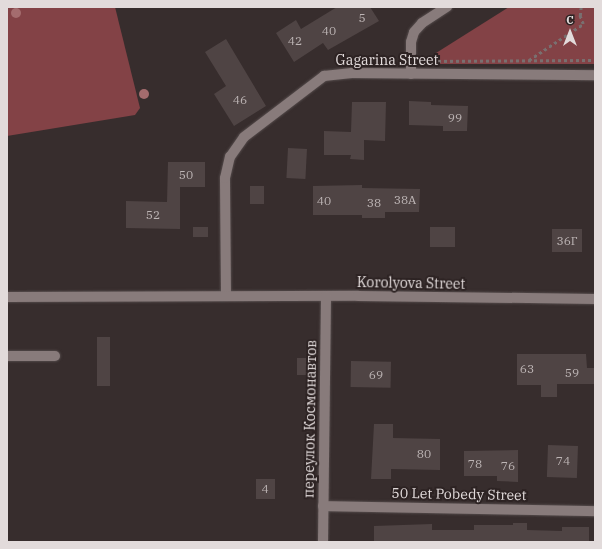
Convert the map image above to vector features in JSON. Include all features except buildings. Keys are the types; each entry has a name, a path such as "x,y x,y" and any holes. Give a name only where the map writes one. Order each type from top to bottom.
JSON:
{"street":[{"path":"411,74 411,42 414,32 422,23 447,7"},
{"name":"Gagarina Street","path":"226,296 225,178 230,157 244,137 324,76 352,73 595,75"},
{"name":"Korolyova Street","path":"7,297 326,296 595,300"},
{"name":"переулок Космонавтов","path":"323,542 326,296"},
{"path":"7,356 55,356"},
{"name":"50 Let Pobedy Street","path":"323,506 595,511"}],"path":[{"path":"529,60 583,24 580,16 581,7"},
{"path":"411,61 595,60"}],"shaded area":[{"path":"7,7 115,7 140,108 135,115 7,136"},
{"path":"509,7 595,7 595,64 436,64 436,53"}]}
